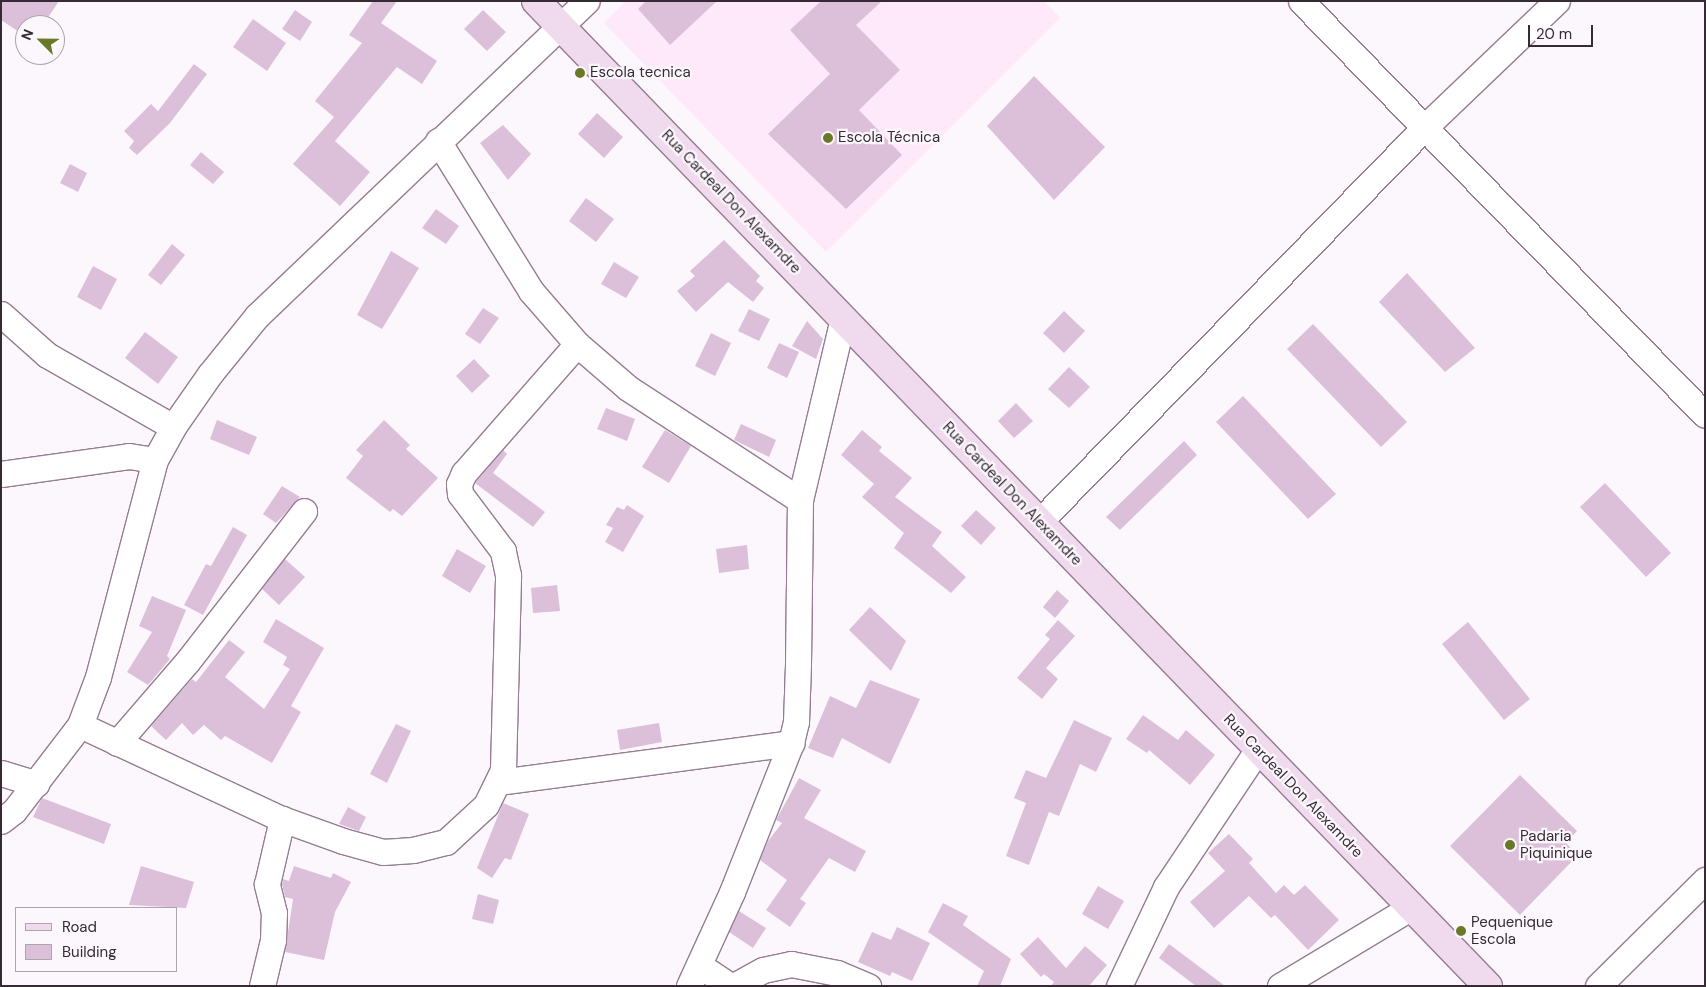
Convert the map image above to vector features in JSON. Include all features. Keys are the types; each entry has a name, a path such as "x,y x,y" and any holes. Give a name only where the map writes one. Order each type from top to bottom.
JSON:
{"main road":[{"name":"Rua Cardeal Don Alexamdre","path":"536,1 1410,908 1488,986"}],"street":[{"path":"1,836 8,816 36,784 80,725 98,677 156,460 174,427 257,316 586,1"},
{"path":"1301,1 1705,414"},
{"path":"1039,522 1424,128 1557,1"},
{"path":"438,141 531,291 577,344 628,388 800,500"},
{"path":"1,314 47,355 174,427"},
{"path":"843,318 800,500 796,722 791,743 732,892 694,975 732,986 764,970 791,964 837,973 868,986"},
{"path":"80,725 282,819 383,852 414,850 446,842 486,805 499,782 503,770 508,575 503,551 460,494 460,484 464,473 577,344"},
{"path":"1,474 129,456 156,460"},
{"path":"117,743 187,662 304,511"},
{"path":"499,782 791,743"},
{"path":"1119,986 1166,887 1258,749"},
{"path":"1,773 36,784"},
{"path":"262,986 273,931 274,912 267,884 282,819"},
{"path":"1598,986 1705,880"},
{"path":"1280,986 1410,908"}],"shaded area":[{"name":"Escola Técnica","path":"626,1 1044,1 1060,18 826,252 604,23"}],"building":[{"path":"1,1 59,1 50,15 15,15 15,29 1,20"},
{"path":"373,1 397,1 381,23 437,61 422,84 397,67 335,141 370,172 340,206 293,164 334,117 315,101 362,43 349,35"},
{"path":"646,1 717,1 670,45 638,9"},
{"path":"821,1 882,1 856,25 900,70 859,110 902,155 846,209 768,134 830,74 790,30"},
{"path":"295,10 312,22 300,41 282,29"},
{"path":"483,10 506,32 487,51 464,29"},
{"path":"253,19 286,43 267,71 233,47"},
{"path":"194,64 207,74 170,123 137,155 129,148 134,141 124,131 151,104 158,111"},
{"path":"1034,76 1105,147 1054,200 987,126"},
{"path":"597,113 623,137 604,158 578,134"},
{"path":"503,125 531,154 508,180 480,143"},
{"path":"201,152 224,172 213,184 190,165"},
{"path":"70,164 87,173 78,192 60,183"},
{"path":"586,198 614,219 596,242 569,221"},
{"path":"436,209 459,226 446,244 422,228"},
{"path":"724,240 760,276 756,281 764,288 753,302 728,282 696,312 677,291 695,276 690,271"},
{"path":"172,244 185,255 161,285 148,275"},
{"path":"391,251 419,268 382,329 357,315"},
{"path":"614,262 639,277 626,298 601,284"},
{"path":"93,266 117,279 101,310 77,297"},
{"path":"1407,273 1475,348 1445,372 1379,302"},
{"path":"483,308 499,318 480,344 465,334"},
{"path":"749,309 770,319 759,341 738,331"},
{"path":"1064,311 1085,331 1064,353 1043,333"},
{"path":"807,321 823,339 816,359 792,346"},
{"path":"1313,324 1407,422 1381,447 1287,349"},
{"path":"145,332 178,357 158,384 125,358"},
{"path":"711,333 731,343 715,376 695,366"},
{"path":"779,343 799,352 787,378 767,368"},
{"path":"474,359 490,376 472,393 456,376"},
{"path":"1069,367 1090,387 1069,408 1048,389"},
{"path":"1243,396 1336,494 1308,519 1216,422"},
{"path":"1016,403 1033,421 1014,438 998,421"},
{"path":"606,408 635,419 627,441 597,429"},
{"path":"217,420 257,437 249,455 210,439"},
{"path":"384,420 410,445 406,449 438,478 402,516 393,509 390,512 346,478 363,456 356,450"},
{"path":"741,424 776,440 769,457 734,440"},
{"path":"665,430 691,446 669,483 642,467"},
{"path":"862,430 882,447 879,451 912,478 895,497 942,532 932,546 966,577 951,593 894,548 904,533 862,497 874,484 841,455"},
{"path":"1184,441 1197,455 1120,530 1106,517"},
{"path":"503,450 507,454 493,473 545,512 533,527 475,483"},
{"path":"1605,483 1671,553 1646,577 1580,507"},
{"path":"282,486 300,497 276,523 263,514"},
{"path":"627,505 644,516 623,552 605,542 613,528 606,525 617,507 624,510"},
{"path":"976,510 996,528 981,545 961,526"},
{"path":"233,527 247,535 203,615 184,605 206,564 211,566"},
{"path":"747,545 749,569 719,573 716,549"},
{"path":"457,549 486,566 470,593 442,576"},
{"path":"285,559 305,577 279,605 262,589"},
{"path":"557,585 560,611 533,613 531,588"},
{"path":"1057,590 1069,601 1055,618 1043,607"},
{"path":"152,596 186,610 167,656 170,659 148,685 127,672 152,632 139,626"},
{"path":"870,607 906,641 891,671 849,630"},
{"path":"276,619 324,648 291,706 301,712 272,763 225,736 221,740 204,725 193,735 182,723 166,740 151,726 192,679 196,682 229,640 245,652 225,677 264,709 290,669 283,665 287,657 263,642"},
{"path":"1058,620 1075,636 1046,668 1058,679 1042,699 1017,678 1050,639 1045,635"},
{"path":"1468,622 1530,699 1504,720 1442,644"},
{"path":"870,680 920,699 890,764 842,738 833,758 808,748 830,696 856,708"},
{"path":"1143,715 1178,740 1186,730 1215,755 1190,785 1149,750 1147,753 1126,739"},
{"path":"1074,720 1112,738 1096,772 1080,764 1059,816 1049,812 1029,865 1006,856 1026,803 1014,798 1026,770 1046,778"},
{"path":"659,723 662,742 620,750 617,730"},
{"path":"396,724 411,731 387,783 370,774"},
{"name":"Padaria Piquinique","path":"1520,775 1577,831 1566,843 1578,855 1520,915 1450,846"},
{"path":"799,778 821,790 804,818 866,851 855,872 829,858 800,899 806,903 790,927 766,910 787,880 760,860 768,841 782,823 776,820"},
{"path":"42,798 111,824 104,844 33,817"},
{"path":"503,803 529,814 511,860 505,858 492,878 477,868"},
{"path":"348,807 366,817 359,831 339,824"},
{"path":"1229,834 1253,859 1249,863 1276,893 1284,885 1294,895 1305,885 1339,920 1308,950 1275,915 1271,918 1249,896 1214,928 1190,902 1225,871 1208,853"},
{"path":"141,866 194,882 186,908 129,905"},
{"path":"294,866 331,878 333,873 351,882 335,912 324,960 285,952 293,899 285,897 282,884 283,879 289,881"},
{"path":"1098,886 1124,901 1108,929 1082,914"},
{"path":"478,894 499,900 493,924 472,919"},
{"path":"943,903 968,916 963,925 1011,959 1000,986 977,986 984,971 928,932"},
{"path":"739,911 766,928 753,948 729,932"},
{"path":"897,927 930,943 912,981 892,972 890,976 858,962 872,932 891,940"},
{"path":"1038,937 1066,968 1085,946 1107,965 1089,986 1051,986 1054,982 1044,974 1041,977 1020,954"},
{"path":"1169,944 1225,986 1196,986 1159,958"}],"place":[{"name":"Escola tecnica","path":"580,73"},
{"name":"Escola Técnica","path":"828,138"},
{"name":"Padaria Piquinique","path":"1510,845"},
{"name":"Pequenique Escola","path":"1461,931"}]}
